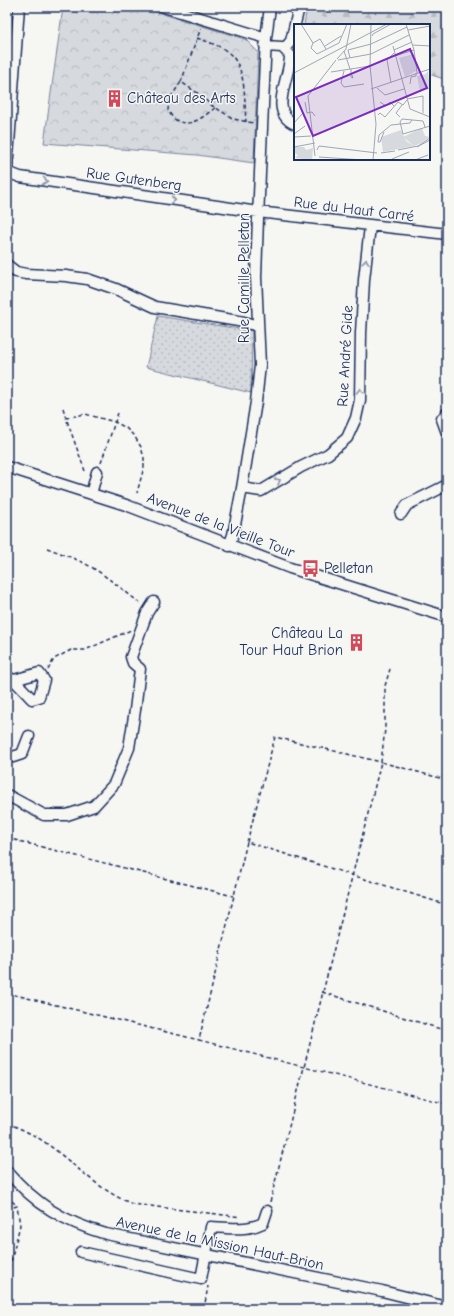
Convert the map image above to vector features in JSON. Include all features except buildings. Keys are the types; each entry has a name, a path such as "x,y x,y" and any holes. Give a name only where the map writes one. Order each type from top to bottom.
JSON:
{"street":[{"path":"7,171 19,7"},
{"path":"164,7 282,47 290,54"},
{"name":"Rue Camille Pelletan","path":"229,546 233,535 242,488 256,402 260,365 256,277 265,42 270,7"},
{"path":"295,24 299,7"},
{"path":"294,31 290,54 291,63 281,103 282,114 290,122 294,124"},
{"name":"Rue Gutenberg","path":"7,171 20,177 258,212"},
{"name":"Rue du Haut Carré","path":"258,212 447,234"},
{"name":"Rue André Gide","path":"242,488 261,491 301,467 328,454 346,438 356,418 360,400 361,333 364,280 370,226"},
{"path":"7,265 16,272 26,274 66,276 87,279 116,289 155,307 244,322 258,326"},
{"path":"447,413 442,419 447,433"},
{"name":"Avenue de la Vieille Tour","path":"7,467 126,505 229,546 290,568 447,617"},
{"path":"91,494 97,472"},
{"path":"401,514 407,505 447,485"},
{"path":"7,795 44,815 67,816 94,806 114,784 129,748 136,710 140,668 133,663 131,657 147,613 152,605"},
{"path":"39,673 44,680 39,697 32,699 11,678 39,673"},
{"path":"7,755 13,757 22,754 29,736"},
{"name":"Avenue de la Mission Haut-Brion","path":"7,1170 17,1182 38,1201 59,1216 85,1228 106,1234 382,1291 447,1307"},
{"path":"81,1252 201,1279 210,1227 237,1229 255,1227 263,1223 267,1211"}],"path":[{"path":"202,26 181,82 169,100 168,110 174,119 184,123 192,122 215,108"},
{"path":"197,38 218,46 230,53 238,64 244,90 246,122"},
{"path":"181,82 199,94 215,108 234,120 255,123"},
{"path":"63,408 85,471"},
{"path":"97,472 118,413"},
{"path":"66,418 85,414 115,422 126,428 135,437 141,447 144,458 144,467 137,493"},
{"path":"47,548 69,556 93,568 142,605 152,605"},
{"path":"44,680 54,658 71,650 85,650 132,629 140,631"},
{"path":"267,1211 381,762 385,728 385,686 390,669"},
{"path":"199,1040 233,896 275,737 381,762 447,780"},
{"path":"7,838 233,896"},
{"path":"247,842 447,904"},
{"path":"322,992 447,1031"},
{"path":"7,993 303,1066 447,1104"},
{"path":"7,1123 38,1138 96,1183 129,1203 142,1206 245,1218"},
{"path":"7,1196 17,1206 20,1225 7,1278"},
{"path":"7,1209 17,1206"}],"green space":[{"path":"63,7 140,7 245,39 258,52 254,163 197,155 44,143"},
{"path":"307,7 447,7 447,80 430,74 430,24 304,24"},
{"path":"158,316 252,331 251,393 146,367"}],"place":[{"name":"Château des Arts","path":"114,98"},
{"name":"Pelletan","path":"311,568"},
{"name":"Château La Tour Haut Brion","path":"356,642"}]}
